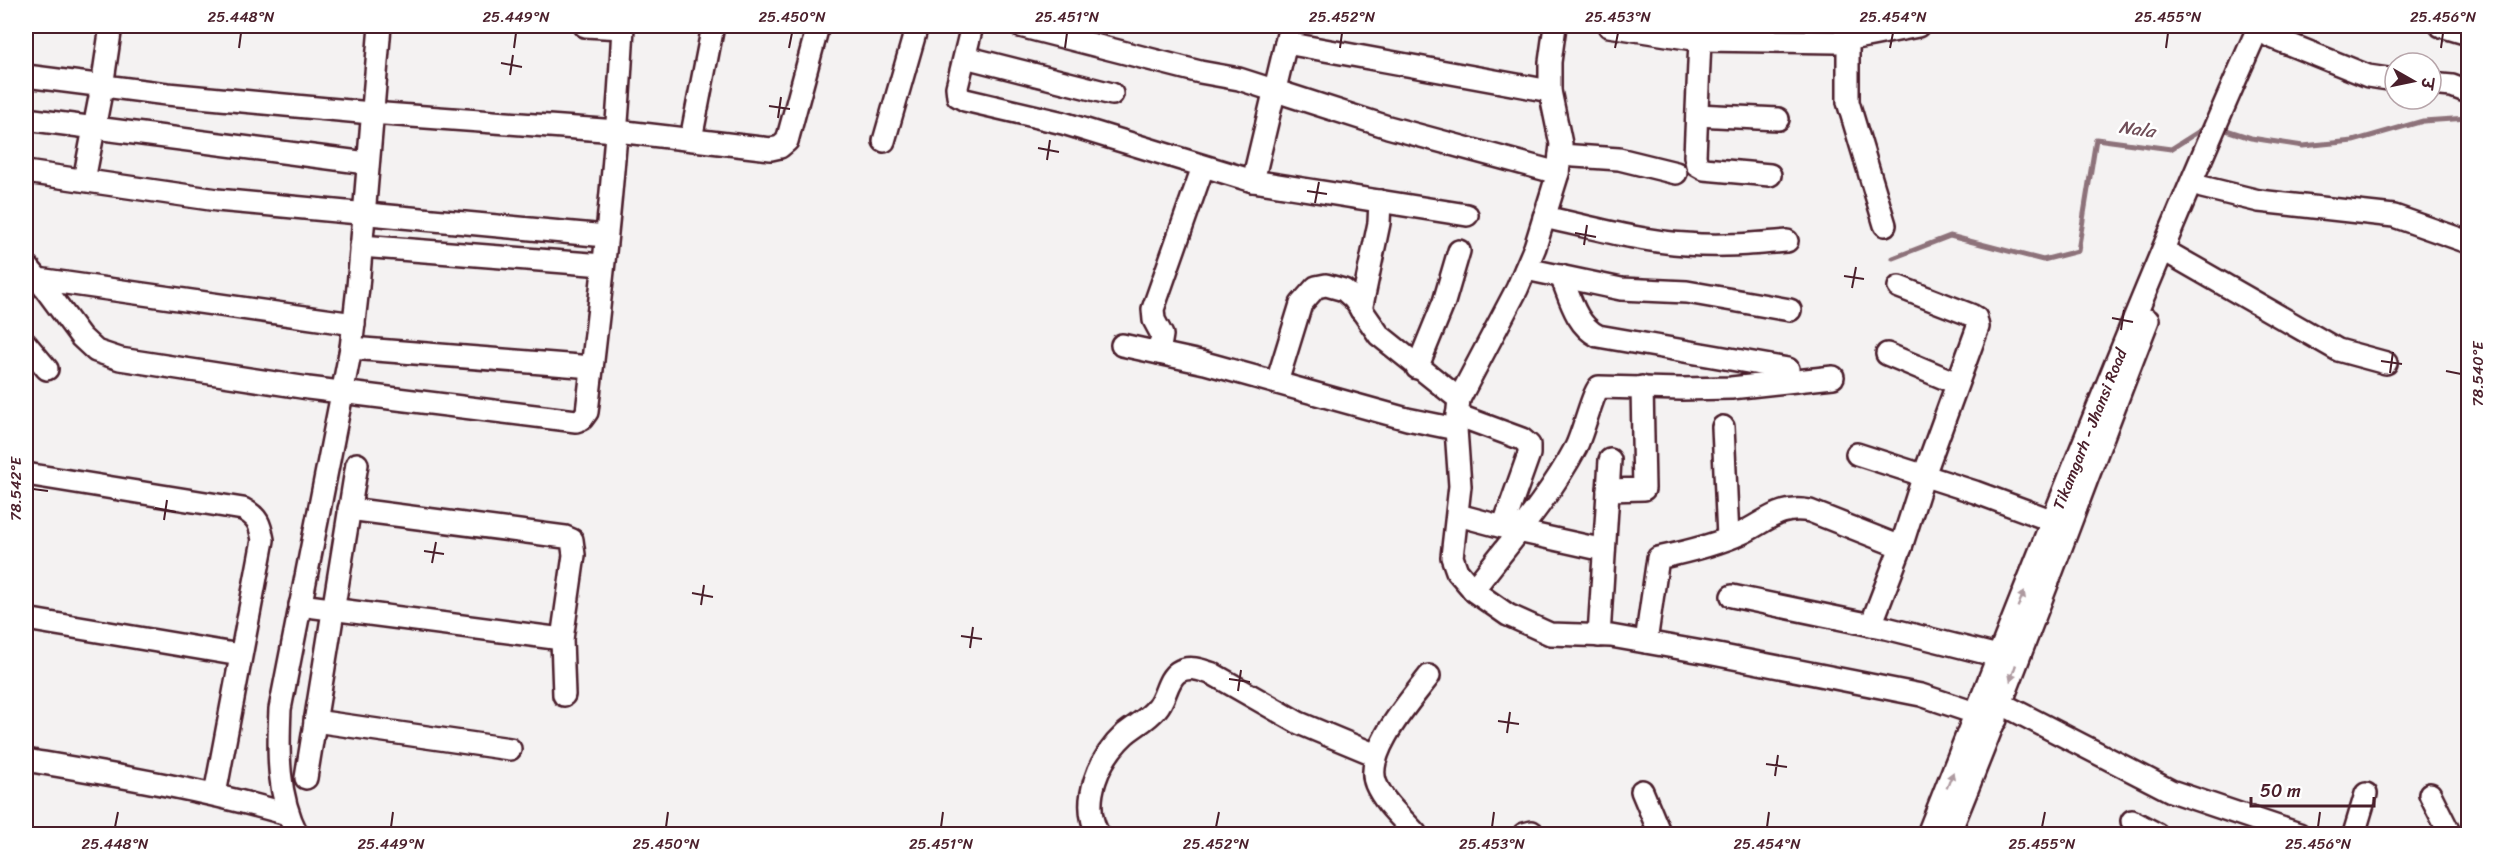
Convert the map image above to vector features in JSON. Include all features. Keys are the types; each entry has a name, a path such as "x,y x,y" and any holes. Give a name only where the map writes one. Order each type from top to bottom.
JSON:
{"street":[{"path":"84,180 111,26"},
{"path":"297,834 287,814 278,759 280,709 351,348 380,26"},
{"path":"32,272 81,337 96,351 120,359 344,391 576,421 582,419 587,412 603,265 617,131 623,27 585,26"},
{"path":"692,139 713,26"},
{"path":"26,76 102,87 371,113 617,131 771,149 780,147 787,141 818,26"},
{"path":"884,141 917,26"},
{"path":"972,26 957,87 958,96 965,100 1063,123 1254,181 1467,215"},
{"path":"1020,26 1275,89 1389,127 1559,164 1619,159 1676,173"},
{"path":"1555,26 1550,62 1550,92 1558,120 1559,164 1526,269 1504,317 1486,345 1457,415 1460,486 1452,557 1457,571 1473,590 1508,615 1550,634 1599,636 1646,642 1921,695 1991,713 2171,791 2299,834"},
{"path":"1615,26 1700,40 1820,34 1848,39 1917,26"},
{"path":"2441,26 2469,34"},
{"path":"1949,834 2060,524 2202,187 2211,149 2267,29 2368,76 2383,78"},
{"path":"1254,181 1288,34 1550,92"},
{"path":"1848,39 1848,102 1885,225"},
{"path":"1700,40 1695,156 1700,168 1770,175"},
{"path":"965,57 1112,94"},
{"path":"2443,85 2469,92"},
{"path":"1697,115 1778,119"},
{"path":"26,119 367,162"},
{"name":"Tikamgarh - Jhansi Road","path":"1928,834 1991,713 1998,656 2060,524 2211,149"},
{"path":"1159,353 1162,335 1154,320 1153,309 1203,167"},
{"path":"26,172 217,200 606,236"},
{"path":"2202,187 2259,201 2394,216 2469,242"},
{"path":"1361,310 1379,223 1380,201"},
{"path":"1544,217 1635,237 1684,244 1734,246 1787,241"},
{"path":"361,246 603,265"},
{"path":"1417,368 1444,302 1459,251"},
{"path":"2174,256 2338,350 2386,363"},
{"path":"1526,269 1621,289 1688,292 1790,310"},
{"path":"32,272 354,324"},
{"path":"1561,276 1578,318 1584,327 1598,336 1788,369"},
{"path":"1277,382 1301,304 1316,287 1326,285 1344,290 1354,298 1379,335 1417,368 1457,415"},
{"path":"1871,625 1901,547 1956,383 1976,334 1976,318 1899,287"},
{"path":"26,344 47,369"},
{"path":"1122,345 1277,382 1407,419 1457,415 1522,439 1529,445 1529,454 1511,529"},
{"path":"351,348 592,367"},
{"path":"1887,354 1956,383"},
{"path":"1473,590 1511,529 1546,495 1576,447 1597,389 1607,386 1682,390 1731,388 1833,377"},
{"path":"1608,490 1644,489 1642,387"},
{"path":"1723,427 1728,538"},
{"path":"1857,454 1924,475 2060,524"},
{"path":"1599,636 1610,460"},
{"path":"306,778 357,464"},
{"path":"26,474 227,506 253,514 260,524 263,540 215,794"},
{"path":"1646,642 1658,558 1690,551 1742,533 1776,514 1796,508 1810,511 1901,547"},
{"path":"349,509 565,537 572,540 574,555 562,639 564,695"},
{"path":"1458,515 1604,550"},
{"path":"1732,596 1871,625 1998,656"},
{"path":"300,605 562,639"},
{"path":"26,619 240,655"},
{"path":"1098,834 1090,806 1094,782 1106,757 1124,735 1151,715 1163,701 1176,673 1188,668 1213,674 1299,723 1376,755"},
{"path":"1416,834 1382,795 1375,781 1376,755 1383,738 1429,676"},
{"path":"315,721 510,749"},
{"path":"26,760 215,794 287,814"},
{"path":"1642,791 1660,834"},
{"path":"2354,834 2366,794"},
{"path":"2430,794 2450,834"},
{"path":"2132,821 2157,834"},
{"path":"1524,834 1532,832 1533,834"}],"waterway":[{"name":"Nala","path":"2220,128 2251,138 2303,146 2353,141 2423,121 2468,118"},
{"name":"Nala","path":"1893,258 1950,236 2043,260 2078,251 2096,139 2171,149 2209,125"}]}
